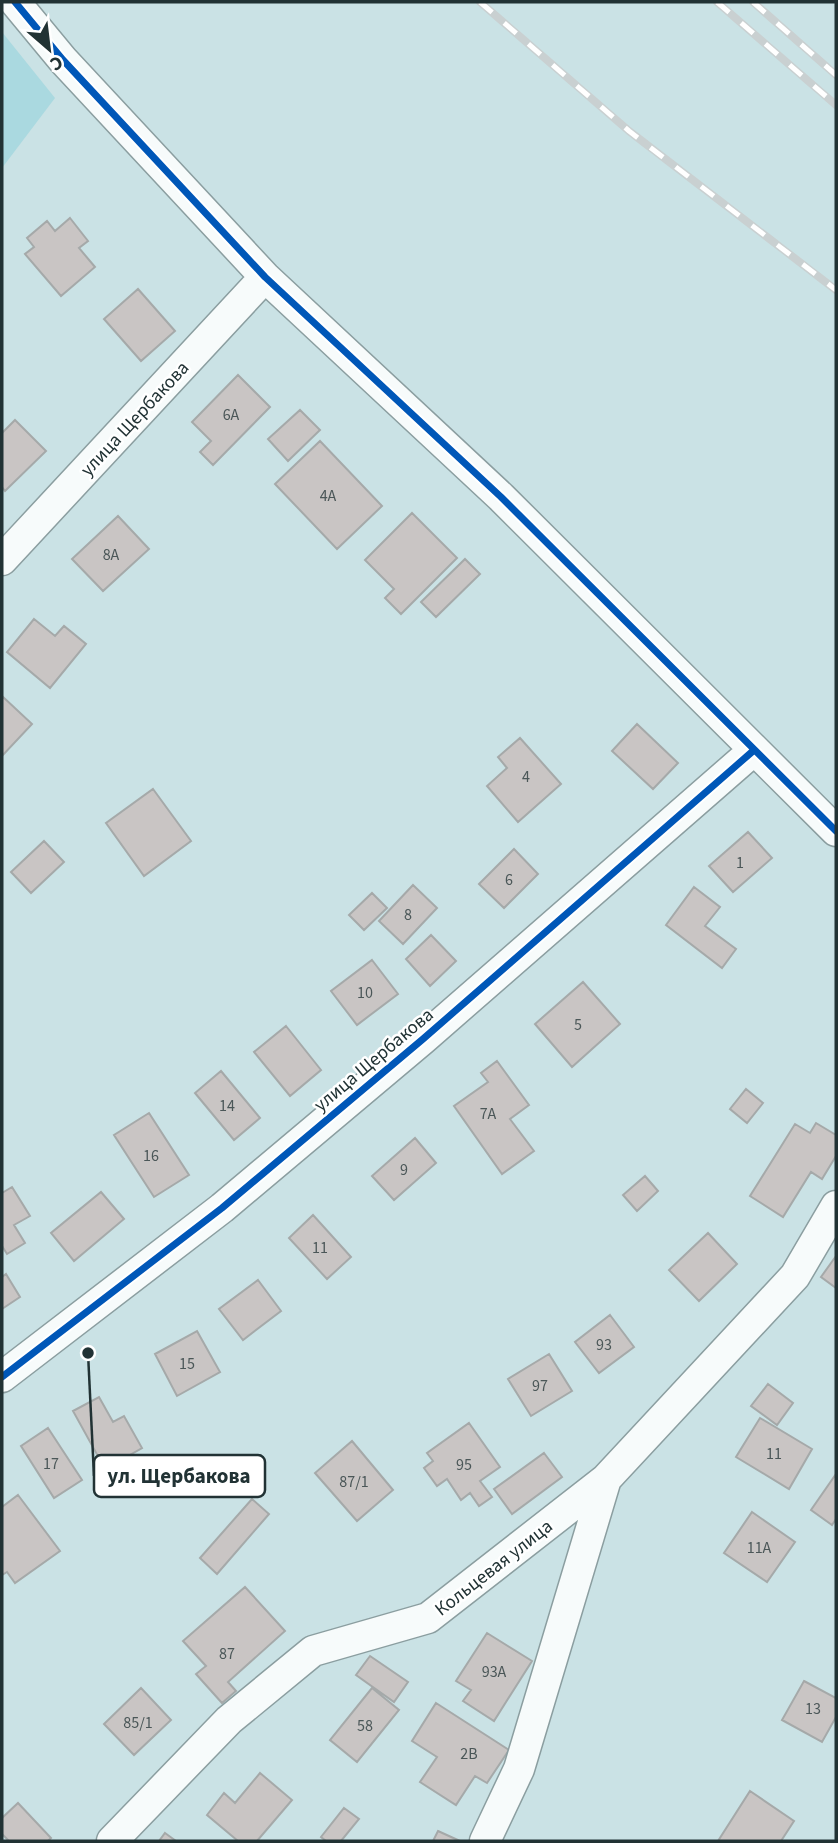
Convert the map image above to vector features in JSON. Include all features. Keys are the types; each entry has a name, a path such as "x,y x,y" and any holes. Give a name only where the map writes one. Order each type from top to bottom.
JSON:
{"street":[{"path":"15,2 63,60 265,277 501,497 836,831"},
{"name":"улица Щербакова","path":"2,560 265,277"},
{"name":"улица Щербакова","path":"2,1377 222,1208 423,1039 753,751"},
{"name":"Кольцевая улица","path":"112,1841 229,1720 313,1651 428,1618 606,1479 795,1276 836,1206"},
{"name":"Кольцевая улица","path":"485,1841 519,1769 606,1479"}],"shaded area":[{"path":"2,32 55,98 2,168"}],"building":[{"path":"70,218 88,241 79,248 95,267 61,296 25,254 34,247 27,238 47,221 55,231"},
{"path":"138,289 175,331 141,361 104,319"},
{"path":"238,375 270,407 213,465 200,452 211,441 192,422"},
{"path":"300,410 320,430 288,461 268,439"},
{"path":"15,420 46,451 5,491 2,487 2,433"},
{"path":"320,441 382,506 337,549 275,484"},
{"path":"412,513 457,558 401,614 385,598 394,589 365,560"},
{"path":"118,516 149,549 103,591 72,559"},
{"path":"465,559 480,574 436,617 421,602"},
{"path":"34,619 55,636 64,626 86,644 50,688 7,652"},
{"path":"2,696 32,724 2,756"},
{"path":"637,724 678,763 653,789 612,751"},
{"path":"520,738 561,784 518,822 487,786 507,768 498,757"},
{"path":"153,789 191,841 144,876 106,823"},
{"path":"748,832 772,858 733,892 709,866"},
{"path":"44,841 64,862 31,893 11,872"},
{"path":"514,849 538,874 504,908 479,884"},
{"path":"413,885 437,908 403,944 379,921"},
{"path":"694,887 720,907 705,926 736,949 722,968 666,925"},
{"path":"372,893 387,908 364,930 349,915"},
{"path":"431,935 456,961 430,986 406,959"},
{"path":"372,960 398,994 357,1025 331,991"},
{"path":"583,982 620,1024 572,1067 535,1024"},
{"path":"286,1026 321,1070 290,1096 254,1052"},
{"path":"497,1061 529,1105 510,1119 534,1151 502,1174 454,1106 488,1082 481,1073"},
{"path":"221,1071 260,1118 234,1140 195,1093"},
{"path":"746,1089 763,1103 747,1123 730,1109"},
{"path":"149,1113 189,1175 154,1197 114,1135"},
{"path":"816,1123 836,1135 836,1156 822,1179 811,1172 783,1217 750,1196 795,1124 810,1133"},
{"path":"415,1138 436,1163 394,1200 372,1176"},
{"path":"645,1176 658,1191 637,1211 623,1195"},
{"path":"12,1187 30,1216 14,1225 25,1243 7,1254 2,1246 2,1193"},
{"path":"101,1192 124,1219 74,1261 51,1233"},
{"path":"313,1215 351,1257 327,1279 289,1238"},
{"path":"708,1233 737,1264 699,1301 669,1270"},
{"path":"836,1256 836,1288 821,1277"},
{"path":"6,1274 20,1297 2,1309 2,1277"},
{"path":"258,1280 281,1311 243,1340 219,1309"},
{"path":"610,1315 634,1347 599,1373 575,1342"},
{"path":"197,1331 220,1372 177,1396 155,1354"},
{"path":"549,1354 572,1391 531,1416 508,1379"},
{"path":"768,1384 793,1403 777,1425 751,1406"},
{"path":"99,1397 113,1422 124,1416 142,1448 105,1469 73,1411"},
{"path":"760,1418 812,1449 789,1489 736,1457"},
{"path":"469,1423 500,1467 480,1481 492,1497 479,1506 470,1493 461,1500 447,1479 437,1486 424,1468 433,1461 427,1453"},
{"path":"48,1428 82,1480 54,1498 21,1446"},
{"path":"352,1441 393,1490 357,1521 315,1473"},
{"path":"544,1453 562,1477 512,1514 494,1489"},
{"path":"836,1474 836,1519 832,1525 811,1510"},
{"path":"18,1495 60,1551 15,1583 7,1572 2,1575 2,1507"},
{"path":"252,1499 269,1514 217,1574 200,1558"},
{"path":"752,1512 795,1542 767,1582 724,1553"},
{"path":"245,1587 285,1631 228,1682 236,1691 222,1703 196,1674 206,1666 183,1641"},
{"path":"487,1633 532,1661 494,1721 463,1701 471,1690 456,1681"},
{"path":"370,1656 408,1682 394,1702 356,1675"},
{"path":"804,1681 836,1698 836,1717 822,1742 782,1720"},
{"path":"141,1688 171,1720 134,1755 104,1724"},
{"path":"372,1688 399,1710 357,1762 330,1740"},
{"path":"436,1703 509,1750 487,1783 475,1776 456,1805 420,1782 437,1757 412,1741"},
{"path":"260,1773 292,1800 257,1841 238,1841 207,1815 224,1793 235,1803"},
{"path":"750,1791 794,1821 781,1841 718,1841"},
{"path":"18,1803 51,1838 48,1841 9,1841 2,1834 2,1818"},
{"path":"344,1808 359,1819 341,1841 326,1841 321,1837"},
{"path":"438,1831 460,1841 433,1841"},
{"path":"165,1833 176,1841 159,1841"}],"railway":[{"path":"480,2 629,131 836,290"},
{"path":"717,2 836,105"},
{"path":"753,2 836,75"}],"cycle path":[{"path":"15,2 63,60 265,277 501,497 836,831"},
{"path":"2,1377 222,1208 423,1039 753,751"}],"place":[{"name":"ул. Щербакова","path":"88,1353"}]}
